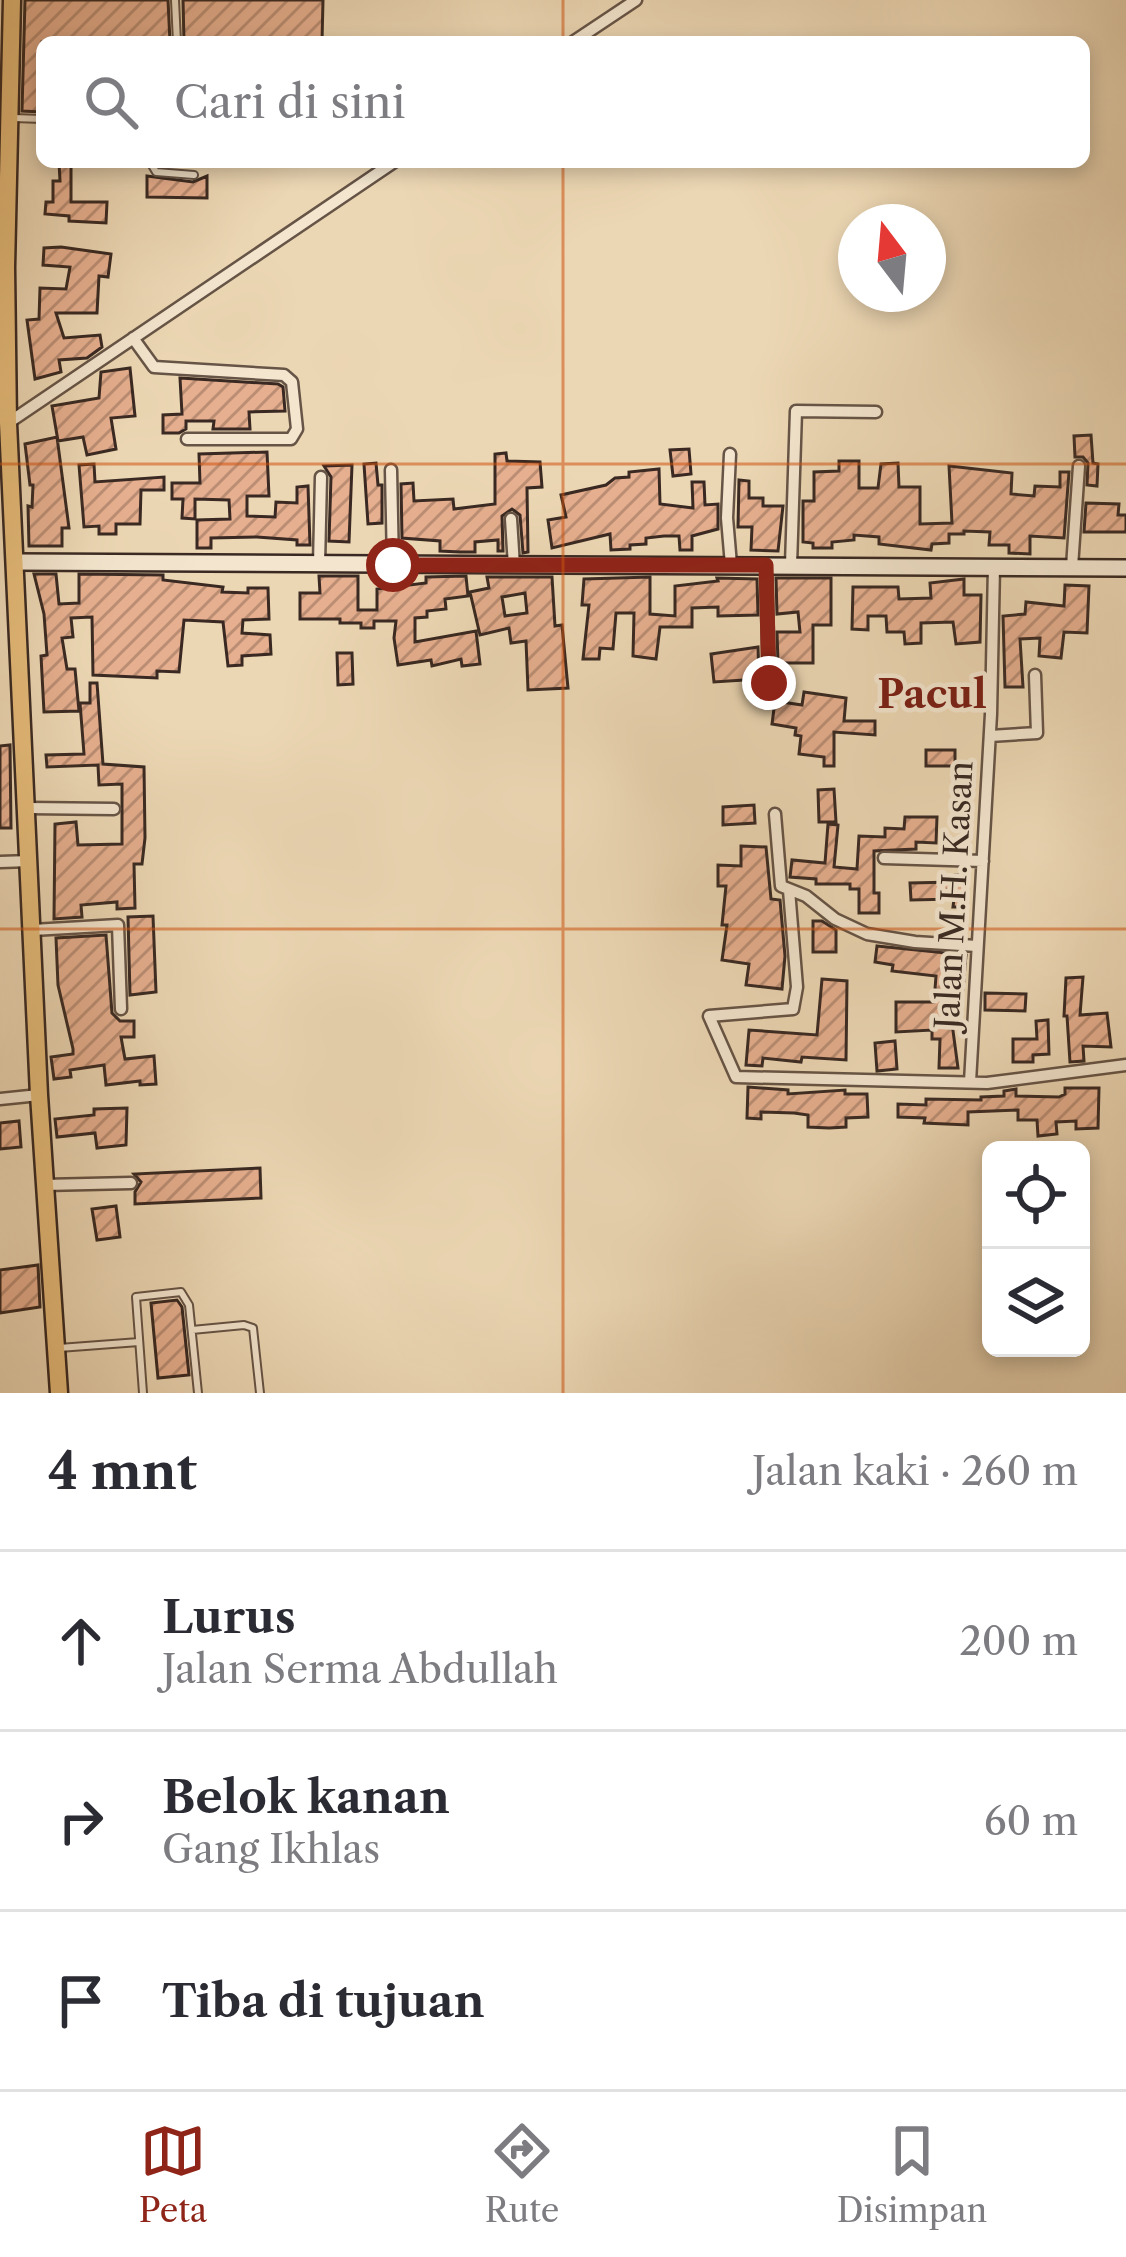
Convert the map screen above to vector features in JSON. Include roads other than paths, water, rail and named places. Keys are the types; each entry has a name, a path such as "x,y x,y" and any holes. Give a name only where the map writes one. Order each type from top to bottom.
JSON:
{"main road":[{"path":"12,0 7,120 8,423 39,1095 59,1393"},
{"path":"15,562 1126,568"}],"street":[{"path":"582,36 636,0"},
{"path":"8,423 385,168"},
{"path":"133,338 154,367 284,375 292,382 297,429 291,439 187,439"},
{"path":"791,565 796,411 876,412"},
{"path":"730,454 731,565"},
{"path":"1072,567 1079,466"},
{"path":"391,470 393,565"},
{"path":"319,564 322,477"},
{"path":"511,519 514,566"},
{"path":"766,565 769,683"},
{"name":"Jalan M.H. Kasan","path":"970,1082 990,736 994,566"},
{"path":"990,736 1037,733 1035,675"},
{"path":"28,808 114,808"},
{"path":"775,814 778,882 789,890 866,934 977,946"},
{"path":"884,858 983,861"},
{"path":"0,862 30,861"},
{"path":"789,890 796,987 793,1009 709,1016 736,1077 970,1082 1126,1065"},
{"path":"33,930 119,926 121,1010"},
{"path":"0,1099 39,1095"},
{"path":"44,1185 131,1184"}],"lane":[{"path":"175,0 177,36"},
{"path":"154,168 194,175"},
{"path":"143,1393 136,1298 183,1292 198,1393"},
{"path":"192,1330 253,1328 260,1393"},
{"path":"56,1348 139,1342"}],"district":[{"name":"Pacul","path":"932,694"}]}
